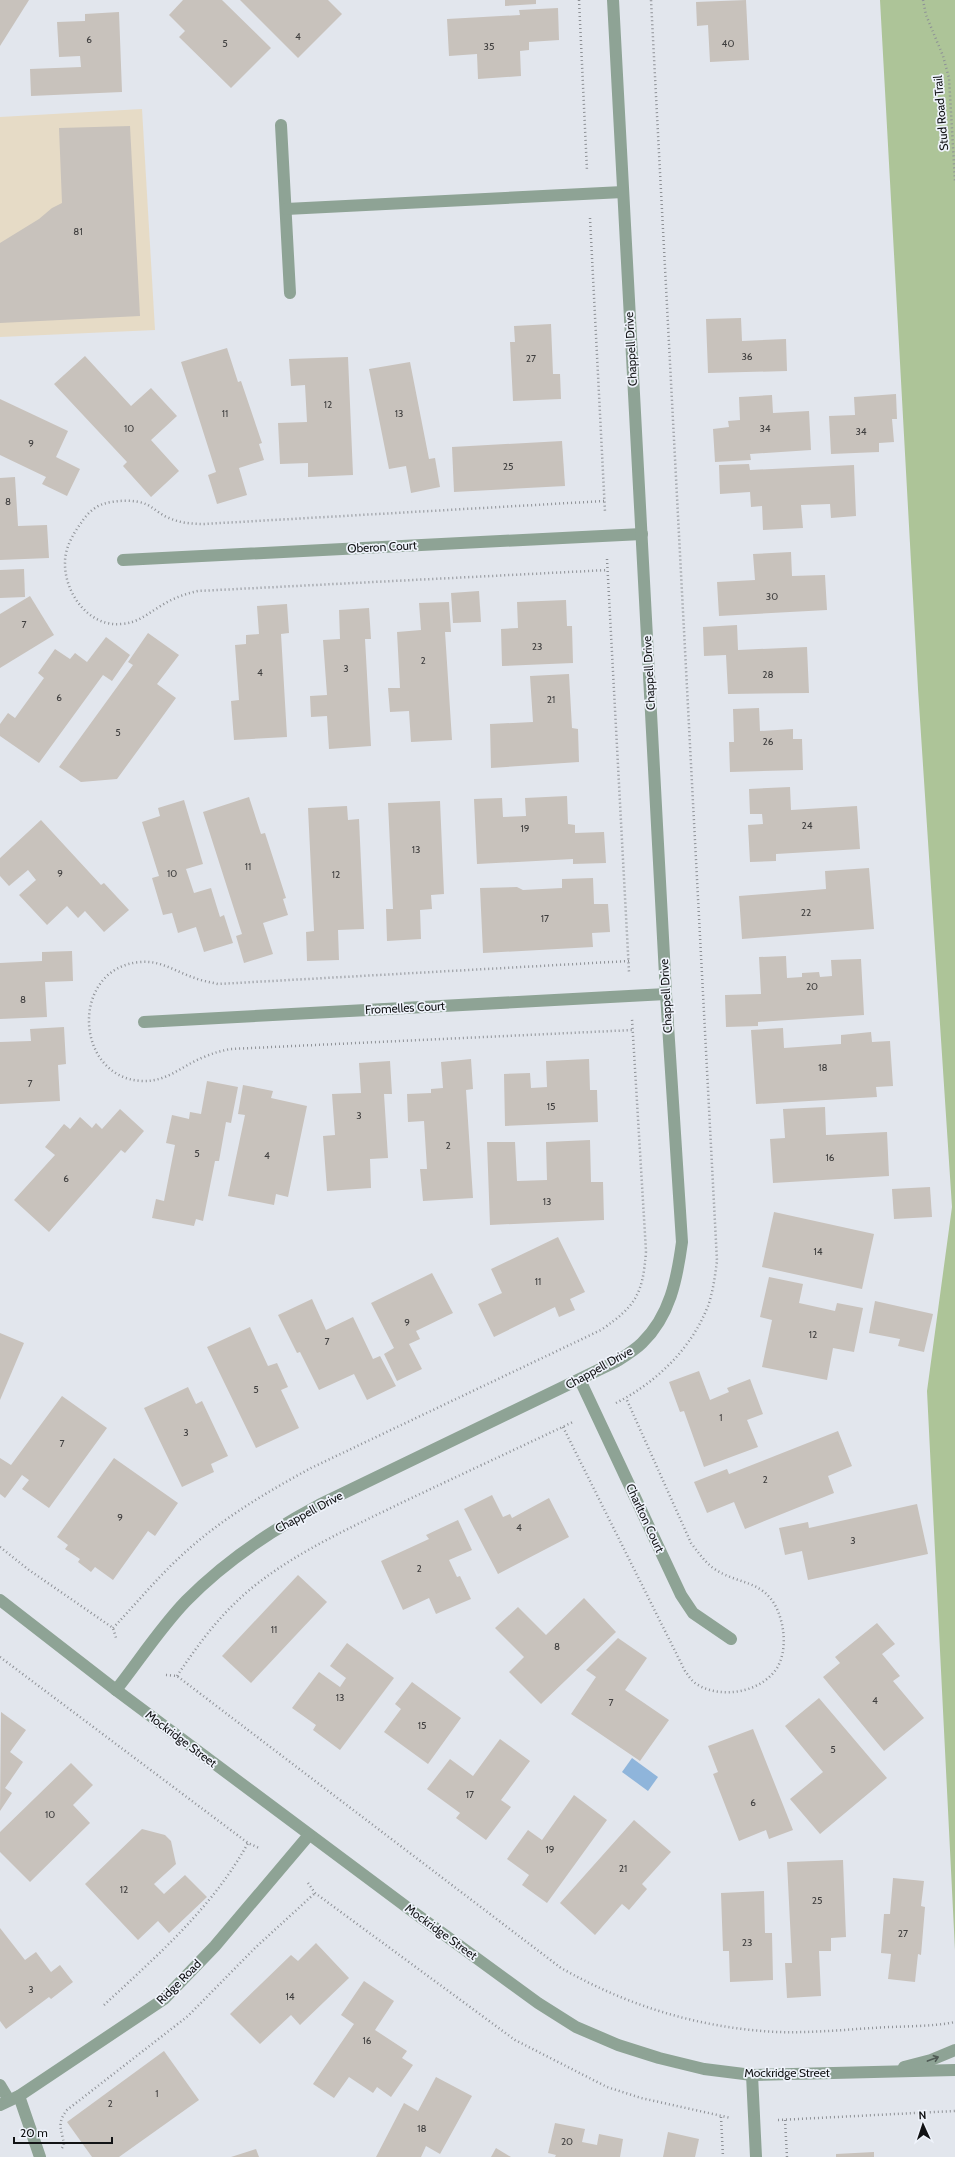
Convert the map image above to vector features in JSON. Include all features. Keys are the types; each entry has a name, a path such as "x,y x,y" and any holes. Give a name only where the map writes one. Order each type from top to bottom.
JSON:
{"street":[{"name":"Chappell Drive","path":"116,1690 185,1602 215,1573 256,1542 282,1525 319,1505 617,1361 642,1344 660,1322 670,1300 678,1272 682,1242 666,994 613,0"},
{"path":"281,125 290,293"},
{"path":"286,209 623,192"},
{"name":"Oberon Court","path":"123,560 642,534"},
{"name":"Fromelles Court","path":"144,1022 666,994"},
{"name":"Charlton Court","path":"580,1380 681,1595 693,1613 731,1639"},
{"name":"Mockridge Street","path":"0,1600 116,1690 310,1835 495,1972 576,2027 618,2045 659,2058 704,2068 752,2075 955,2070"},
{"name":"Ridge Road","path":"10,2100 164,1999 215,1946 310,1835"},
{"path":"883,2072 931,2060 955,2050"},
{"path":"752,2075 756,2157"},
{"path":"0,2086 10,2100 40,2157"}],"path":[{"path":"579,0 605,515"},
{"path":"614,1404 637,1392 657,1376 674,1360 687,1343 708,1306 717,1261 651,0"},
{"name":"Stud Road Trail","path":"923,0 926,15 943,56 949,78 955,181"},
{"path":"607,556 630,972"},
{"path":"113,1628 180,1557 205,1535 272,1489 310,1468 601,1330 620,1317 633,1304 641,1288 646,1251 631,1016"},
{"path":"177,1676 200,1641 224,1613 252,1587 286,1562 340,1532 573,1422"},
{"path":"0,1547 113,1628 116,1638"},
{"path":"0,1657 248,1843 259,1848"},
{"path":"166,1675 177,1676 561,1968 595,1987 662,2014 701,2023 777,2032 820,2031 955,2022"},
{"path":"104,2005 180,1933 233,1871 248,1843"},
{"path":"308,1883 315,1893 515,2040 607,2087 641,2098 734,2119"},
{"path":"58,2151 64,2145 60,2118 67,2110 173,2029 255,1948 315,1893"},
{"path":"775,2120 955,2111"},
{"path":"721,2117 723,2157"},
{"path":"785,2119 786,2157"}],"shaded area":[{"path":"142,109 155,330 0,337 0,117"}],"green space":[{"path":"880,0 955,0 955,1950 927,1391 952,1207 918,689"}],"water":[{"path":"632,1758 658,1777 648,1791 622,1772"}],"building":[{"path":"0,0 29,0 0,46"},
{"path":"183,0 222,0 271,48 231,88 179,37 185,31 169,15"},
{"path":"240,0 328,0 342,14 298,58"},
{"path":"505,0 536,0 536,4 505,6"},
{"path":"746,0 749,60 710,62 708,25 697,26 696,2"},
{"path":"558,8 559,40 529,42 529,50 520,51 521,76 478,79 477,54 449,56 447,19 520,15 519,10"},
{"path":"119,12 122,92 31,96 30,69 81,67 80,56 59,57 57,22 85,21 85,14"},
{"path":"130,126 140,316 0,323 0,243 39,219 52,208 62,203 59,128"},
{"path":"741,318 742,341 786,339 787,371 708,373 706,319"},
{"path":"551,324 553,374 560,374 561,399 513,401 510,342 515,342 514,326"},
{"path":"227,348 238,382 241,381 262,443 259,444 264,460 239,468 247,495 217,504 208,475 216,472 181,362"},
{"path":"85,356 131,406 151,388 177,416 151,440 179,471 151,497 123,466 127,462 54,384"},
{"path":"348,357 353,475 308,477 308,463 280,464 278,423 307,422 305,385 291,386 289,359"},
{"path":"410,362 429,459 435,458 440,487 411,493 406,466 389,469 369,369"},
{"path":"896,394 897,419 892,419 894,442 879,443 879,452 831,454 829,416 855,415 854,397"},
{"path":"772,395 773,413 809,411 811,450 750,454 751,460 715,462 713,429 729,427 728,421 740,420 739,397"},
{"path":"0,399 68,431 56,457 80,469 67,496 42,484 46,477 0,455"},
{"path":"562,441 565,486 454,492 452,447"},
{"path":"749,464 750,470 854,465 856,516 831,518 830,504 801,505 803,528 763,530 762,506 751,507 750,492 720,494 719,465"},
{"path":"15,477 18,526 47,525 49,558 0,560 0,478"},
{"path":"791,552 792,576 825,575 827,610 719,616 717,582 755,580 753,554"},
{"path":"24,569 25,597 0,598 0,570"},
{"path":"479,591 481,622 453,623 451,593"},
{"path":"30,596 54,635 0,668 0,614"},
{"path":"566,600 567,626 572,626 573,663 502,666 501,629 518,628 517,602"},
{"path":"449,602 451,632 445,632 452,740 411,742 409,711 390,712 388,688 400,688 397,632 421,630 419,603"},
{"path":"287,604 289,633 281,634 287,737 234,740 231,701 239,700 235,645 246,644 246,635 259,634 257,606"},
{"path":"369,608 371,639 365,639 371,746 329,749 327,716 311,717 310,696 327,695 323,640 340,639 339,610"},
{"path":"737,625 738,650 807,647 809,693 728,694 726,655 704,656 703,627"},
{"path":"148,633 179,655 157,684 176,698 117,779 81,782 59,767 133,665 128,662"},
{"path":"106,637 130,655 112,681 103,675 39,763 0,736 0,724 8,713 15,718 44,678 38,673 55,649 70,659 75,653 87,662"},
{"path":"569,674 572,728 578,729 579,762 491,768 490,724 533,722 530,676"},
{"path":"759,708 760,731 793,729 793,739 802,739 803,770 730,772 729,742 734,742 733,709"},
{"path":"790,787 791,810 857,806 860,849 776,854 776,861 750,862 748,825 763,824 762,814 750,814 749,789"},
{"path":"567,796 568,824 575,825 575,833 604,832 606,863 573,864 573,859 477,864 474,799 502,798 503,817 526,816 525,798"},
{"path":"249,797 261,834 265,833 286,898 283,899 288,915 263,923 273,954 244,963 236,936 242,934 203,812"},
{"path":"184,800 203,864 186,869 194,893 211,888 220,917 224,915 233,943 204,952 196,927 178,933 172,913 163,915 152,878 159,876 142,822 160,816 158,808"},
{"path":"440,801 444,894 431,895 432,909 420,910 421,939 387,941 386,909 393,909 388,803"},
{"path":"347,806 348,820 359,819 364,929 338,930 339,960 307,961 306,932 314,931 308,808"},
{"path":"41,820 101,885 104,883 129,910 104,932 85,911 78,918 67,906 47,925 19,895 36,880 28,870 9,886 0,876 0,858"},
{"path":"869,868 874,929 742,939 739,896 826,889 825,871"},
{"path":"593,878 594,904 608,904 610,932 592,933 593,947 483,953 480,888 517,887 523,890 562,888 562,879"},
{"path":"72,951 73,981 45,982 47,1017 0,1019 0,963 42,961 42,952"},
{"path":"786,956 787,978 802,977 802,973 819,972 820,977 832,976 831,960 861,959 864,1015 758,1022 758,1026 726,1027 725,995 761,994 759,957"},
{"path":"64,1027 66,1064 58,1065 60,1101 0,1104 0,1042 31,1041 30,1029"},
{"path":"783,1028 784,1048 841,1044 841,1035 871,1032 872,1042 890,1041 893,1086 876,1087 877,1097 756,1104 751,1030"},
{"path":"471,1059 473,1089 466,1090 473,1198 423,1201 420,1169 427,1169 424,1121 408,1122 407,1094 431,1093 431,1089 443,1088 441,1062"},
{"path":"589,1059 590,1090 597,1090 598,1122 505,1126 504,1074 530,1073 531,1088 547,1087 546,1061"},
{"path":"390,1061 392,1094 384,1094 388,1158 370,1159 371,1188 327,1191 323,1136 335,1135 332,1094 361,1093 359,1063"},
{"path":"207,1081 238,1087 231,1123 226,1122 219,1161 215,1161 203,1221 196,1219 194,1226 152,1218 156,1199 164,1201 175,1145 166,1143 172,1115 189,1119 190,1112 201,1114"},
{"path":"243,1085 273,1091 271,1098 307,1106 288,1197 276,1194 274,1205 228,1196 245,1115 238,1114"},
{"path":"825,1107 826,1135 887,1132 889,1176 773,1183 770,1139 785,1138 783,1109"},
{"path":"120,1109 144,1131 125,1153 121,1150 49,1232 14,1200 55,1155 45,1147 64,1124 70,1129 80,1117 92,1128 96,1123 102,1129"},
{"path":"590,1140 591,1182 603,1182 604,1220 490,1225 487,1142 515,1142 517,1181 547,1180 546,1142"},
{"path":"930,1187 932,1217 894,1219 892,1189"},
{"path":"774,1212 874,1234 862,1289 762,1267"},
{"path":"558,1237 585,1292 570,1299 575,1310 559,1317 555,1307 494,1337 478,1304 502,1293 491,1269"},
{"path":"432,1273 453,1313 416,1331 420,1339 409,1344 422,1369 397,1381 384,1354 394,1348 371,1303"},
{"path":"769,1277 803,1284 799,1303 835,1311 837,1303 863,1308 854,1352 833,1348 827,1380 762,1367 772,1320 760,1317"},
{"path":"312,1299 326,1330 353,1317 373,1359 380,1356 396,1386 367,1400 354,1374 319,1390 300,1352 297,1353 278,1315"},
{"path":"875,1301 933,1314 924,1352 898,1346 900,1339 869,1333"},
{"path":"250,1327 268,1366 277,1363 288,1387 281,1390 299,1428 256,1448 207,1347"},
{"path":"0,1333 24,1343 0,1400"},
{"path":"699,1371 710,1400 729,1392 727,1388 750,1379 763,1414 747,1420 758,1447 704,1467 684,1411 680,1412 669,1382"},
{"path":"188,1387 196,1404 202,1401 228,1456 211,1464 214,1472 182,1487 144,1408"},
{"path":"62,1396 107,1428 49,1508 22,1489 29,1480 22,1475 5,1498 0,1494 0,1458 11,1465"},
{"path":"838,1431 852,1466 828,1476 834,1493 745,1529 734,1502 707,1513 694,1482 727,1469 729,1474"},
{"path":"114,1458 178,1503 155,1536 148,1531 113,1580 95,1567 91,1572 78,1562 80,1559 65,1549 68,1545 57,1537"},
{"path":"492,1495 503,1517 510,1514 512,1518 549,1498 569,1537 498,1574 464,1509"},
{"path":"917,1504 928,1554 808,1580 802,1551 785,1555 779,1528 808,1522 809,1528"},
{"path":"458,1520 472,1550 449,1560 457,1577 460,1576 471,1599 436,1614 429,1598 403,1610 381,1561 429,1539 426,1535"},
{"path":"298,1575 327,1602 251,1683 222,1656"},
{"path":"584,1598 616,1632 541,1704 509,1672 524,1657 495,1628 518,1607 546,1635"},
{"path":"877,1623 895,1644 882,1654 900,1676 893,1681 924,1718 884,1751 823,1677 840,1663 835,1657"},
{"path":"618,1638 647,1658 625,1690 669,1720 640,1761 571,1714 596,1677 586,1670"},
{"path":"347,1643 394,1678 340,1750 313,1730 316,1725 292,1708 319,1672 340,1687 346,1678 330,1666"},
{"path":"412,1682 461,1718 428,1764 384,1732 401,1709 395,1704"},
{"path":"819,1698 887,1778 820,1834 790,1799 823,1772 785,1726"},
{"path":"1,1712 26,1730 10,1752 23,1762 5,1788 12,1793 0,1811"},
{"path":"753,1729 793,1830 769,1839 766,1830 739,1841 713,1774 718,1772 708,1746"},
{"path":"500,1739 530,1761 501,1800 511,1807 486,1840 456,1818 460,1813 427,1789 450,1759 473,1776"},
{"path":"71,1763 93,1785 73,1805 90,1823 30,1882 0,1852 0,1832"},
{"path":"574,1795 607,1820 547,1903 522,1885 529,1875 507,1859 528,1830 542,1840"},
{"path":"634,1820 671,1852 642,1884 647,1889 629,1910 622,1904 595,1935 560,1903"},
{"path":"142,1829 165,1835 171,1841 176,1864 154,1884 164,1894 185,1875 207,1897 169,1933 158,1921 138,1940 85,1884"},
{"path":"843,1860 846,1937 831,1938 831,1951 819,1951 821,1996 787,1998 785,1963 792,1963 787,1862"},
{"path":"893,1878 924,1881 921,1906 925,1907 921,1955 918,1954 915,1982 888,1979 891,1954 881,1953 884,1914 890,1914"},
{"path":"764,1891 765,1933 772,1933 773,1980 730,1982 729,1951 723,1951 721,1893"},
{"path":"0,1928 25,1960 36,1952 51,1972 60,1965 73,1982 51,1999 49,1997 6,2029 0,2021"},
{"path":"316,1943 349,1978 300,2025 291,2015 260,2044 230,2014 291,1955 298,1961"},
{"path":"364,1981 394,2001 375,2030 407,2051 402,2058 413,2065 391,2097 377,2087 373,2093 349,2077 334,2098 313,2084 354,2024 341,2015"},
{"path":"164,2051 199,2100 119,2157 92,2157 67,2122"},
{"path":"436,2077 472,2096 440,2154 426,2146 421,2157 376,2157 404,2103 418,2111"},
{"path":"555,2123 585,2129 582,2142 597,2145 599,2134 623,2139 620,2157 555,2157 556,2155 548,2153"},
{"path":"668,2132 699,2139 695,2157 663,2157"},
{"path":"496,2148 511,2157 491,2157"},
{"path":"256,2149 259,2157 231,2157"},
{"path":"874,2152 874,2157 836,2157 836,2154"}]}
